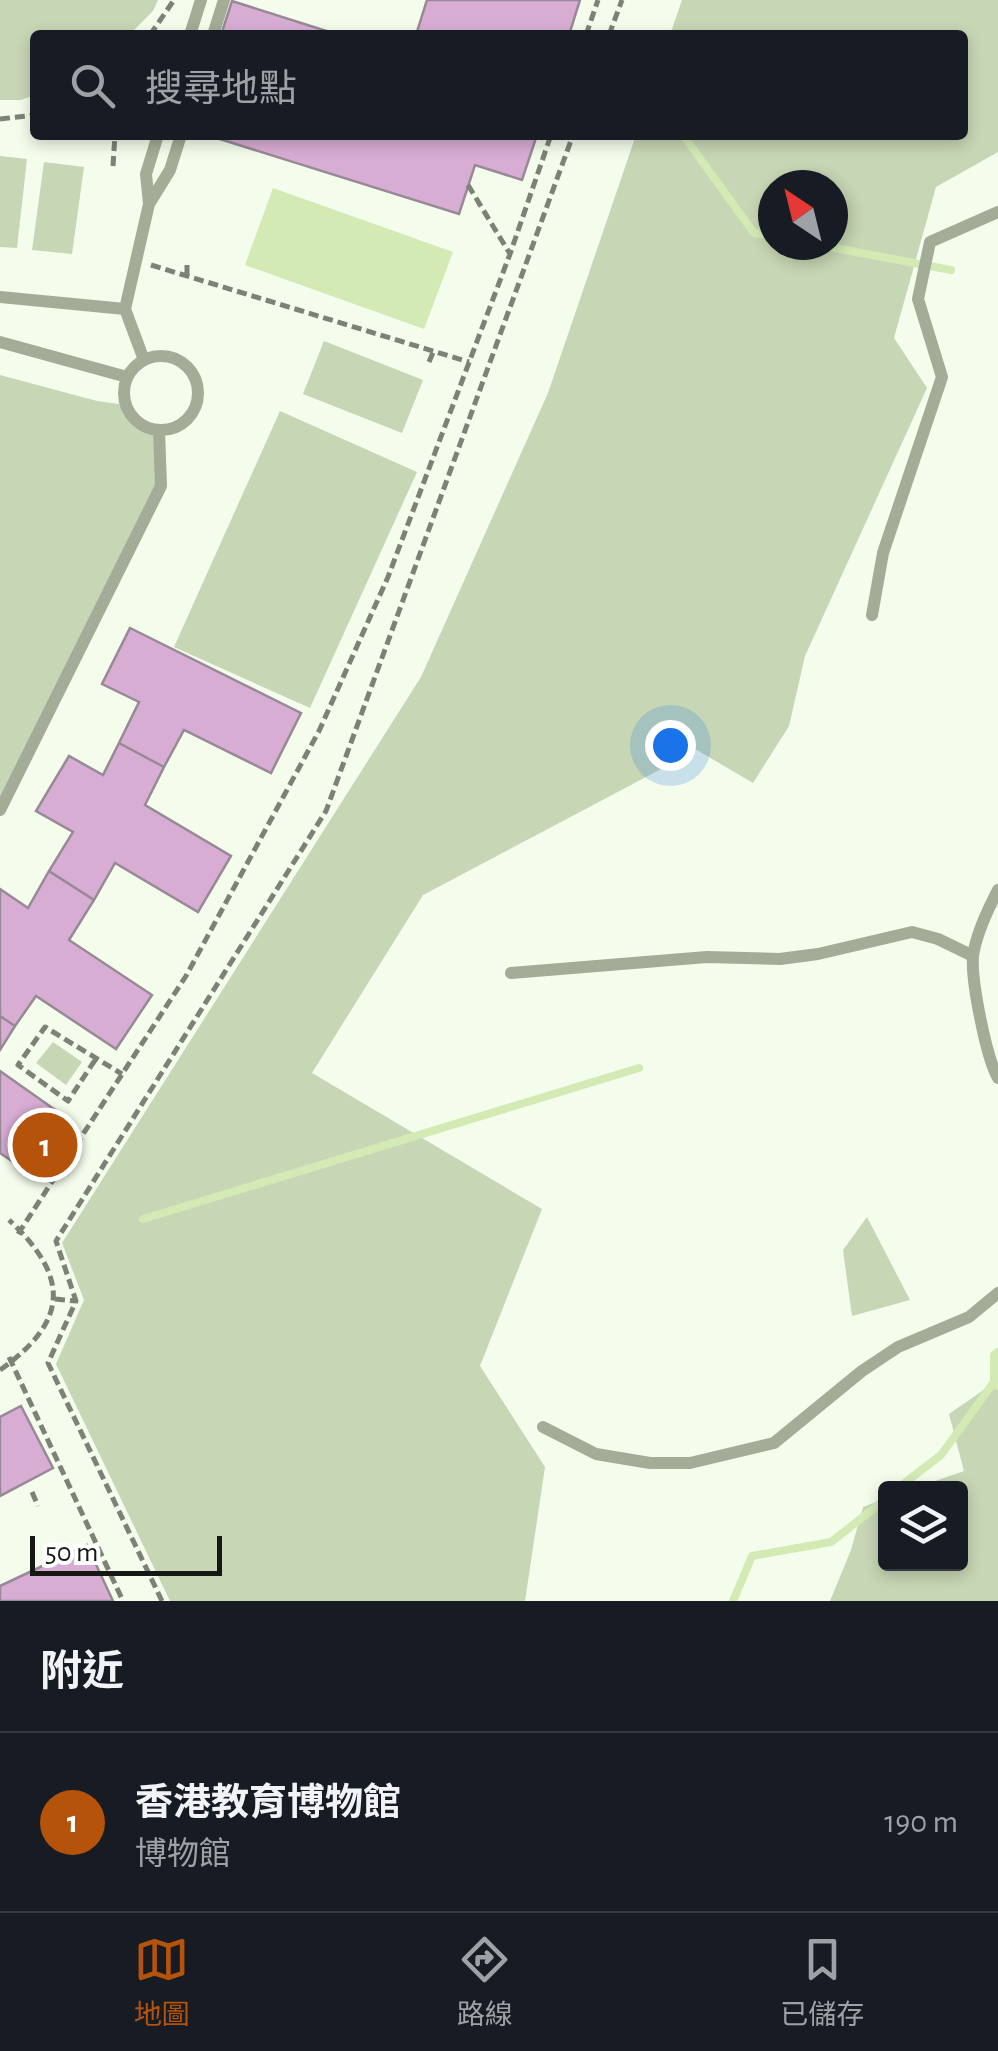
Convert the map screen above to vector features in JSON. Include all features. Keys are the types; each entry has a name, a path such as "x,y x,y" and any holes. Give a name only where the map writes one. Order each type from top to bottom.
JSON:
{"lane":[{"path":"192,30 201,0"},
{"path":"215,30 224,0"},
{"path":"144,360 125,309 149,204 146,174 156,140"},
{"path":"149,204 170,170 179,140"},
{"path":"872,615 884,553 942,378 918,299 930,242 998,212"},
{"path":"0,296 125,309"},
{"path":"0,342 128,378"},
{"path":"168,356 180,361 196,379 196,404 182,423 159,430 141,424 132,416 124,396 128,378 144,360 168,356"},
{"path":"0,810 161,486 159,430"},
{"path":"998,890 973,956 985,1034 998,1078"},
{"path":"511,974 707,957 780,959 912,932 938,939 973,956"},
{"path":"543,1427 596,1454 650,1463 690,1463 774,1443 862,1371 898,1347 969,1317 998,1293"}],"path":[{"path":"153,30 174,0"},
{"path":"588,30 598,0"},
{"path":"612,30 622,0"},
{"path":"0,118 30,115"},
{"path":"113,166 115,140"},
{"path":"19,1232 186,976 319,732 388,577 549,140"},
{"path":"162,1601 48,1363 76,1301 56,1241 326,810 571,140"},
{"path":"468,185 510,254"},
{"path":"186,275 187,260"},
{"path":"136,261 469,362"},
{"path":"429,362 434,350"},
{"path":"95,1060 68,1101 18,1065 46,1026 122,1074"},
{"path":"0,1370 46,1327 56,1289 35,1246 9,1220"},
{"path":"54,1299 76,1301"},
{"path":"10,1359 122,1601"},
{"path":"32,1492 38,1506"}],"shaded area":[{"path":"0,0 158,0 134,30 30,30 30,97 0,100"},
{"path":"682,0 998,0 998,152 936,187 894,338 927,388 805,656 789,726 753,783 697,750 423,895 312,1073 542,1209 480,1366 545,1467 525,1601 170,1601 56,1364 84,1300 62,1243 421,677 548,393 634,140 968,140 968,30 672,30"},
{"path":"0,156 27,159 17,248 0,247"},
{"path":"44,162 84,167 72,254 32,250"},
{"path":"273,188 453,252 424,329 245,265"},
{"path":"324,341 423,380 402,433 303,394"},
{"path":"0,375 126,405 141,424 159,430 161,486 0,810"},
{"path":"280,411 417,472 310,708 174,647"},
{"path":"53,1042 82,1062 66,1085 36,1063"},
{"path":"867,1217 910,1300 852,1316 843,1250"},
{"path":"998,1380 998,1601 830,1601 863,1507 878,1502 878,1571 968,1571 968,1481 935,1481 964,1471 949,1414"}],"building":[{"path":"427,0 580,0 571,30 418,30"},
{"path":"232,1 323,30 223,30"},
{"path":"223,140 535,140 522,180 475,165 459,214"},
{"path":"130,628 301,713 271,773 184,730 164,767 119,743 139,702 102,684"},
{"path":"119,743 164,767 145,805 231,856 198,912 115,863 94,900 49,871 73,832 36,811 69,756 103,775"},
{"path":"49,871 94,900 69,940 152,995 116,1049 36,996 15,1026 0,1016 0,889 28,908"},
{"path":"0,1016 15,1026 0,1050"},
{"path":"0,1071 71,1121 34,1176 0,1153"},
{"path":"21,1406 53,1468 0,1496 0,1417"},
{"path":"87,1545 113,1601 0,1601 0,1586"}],"waterway":[{"path":"687,140 758,234"},
{"path":"848,250 951,270"},
{"path":"143,1219 639,1068"},
{"path":"998,1352 994,1355 994,1382 998,1386"},
{"path":"907,1481 941,1455 994,1382"},
{"path":"733,1601 752,1556 831,1542 878,1505"}],"place":[{"name":"香港教育博物館","path":"45,1145"}]}
